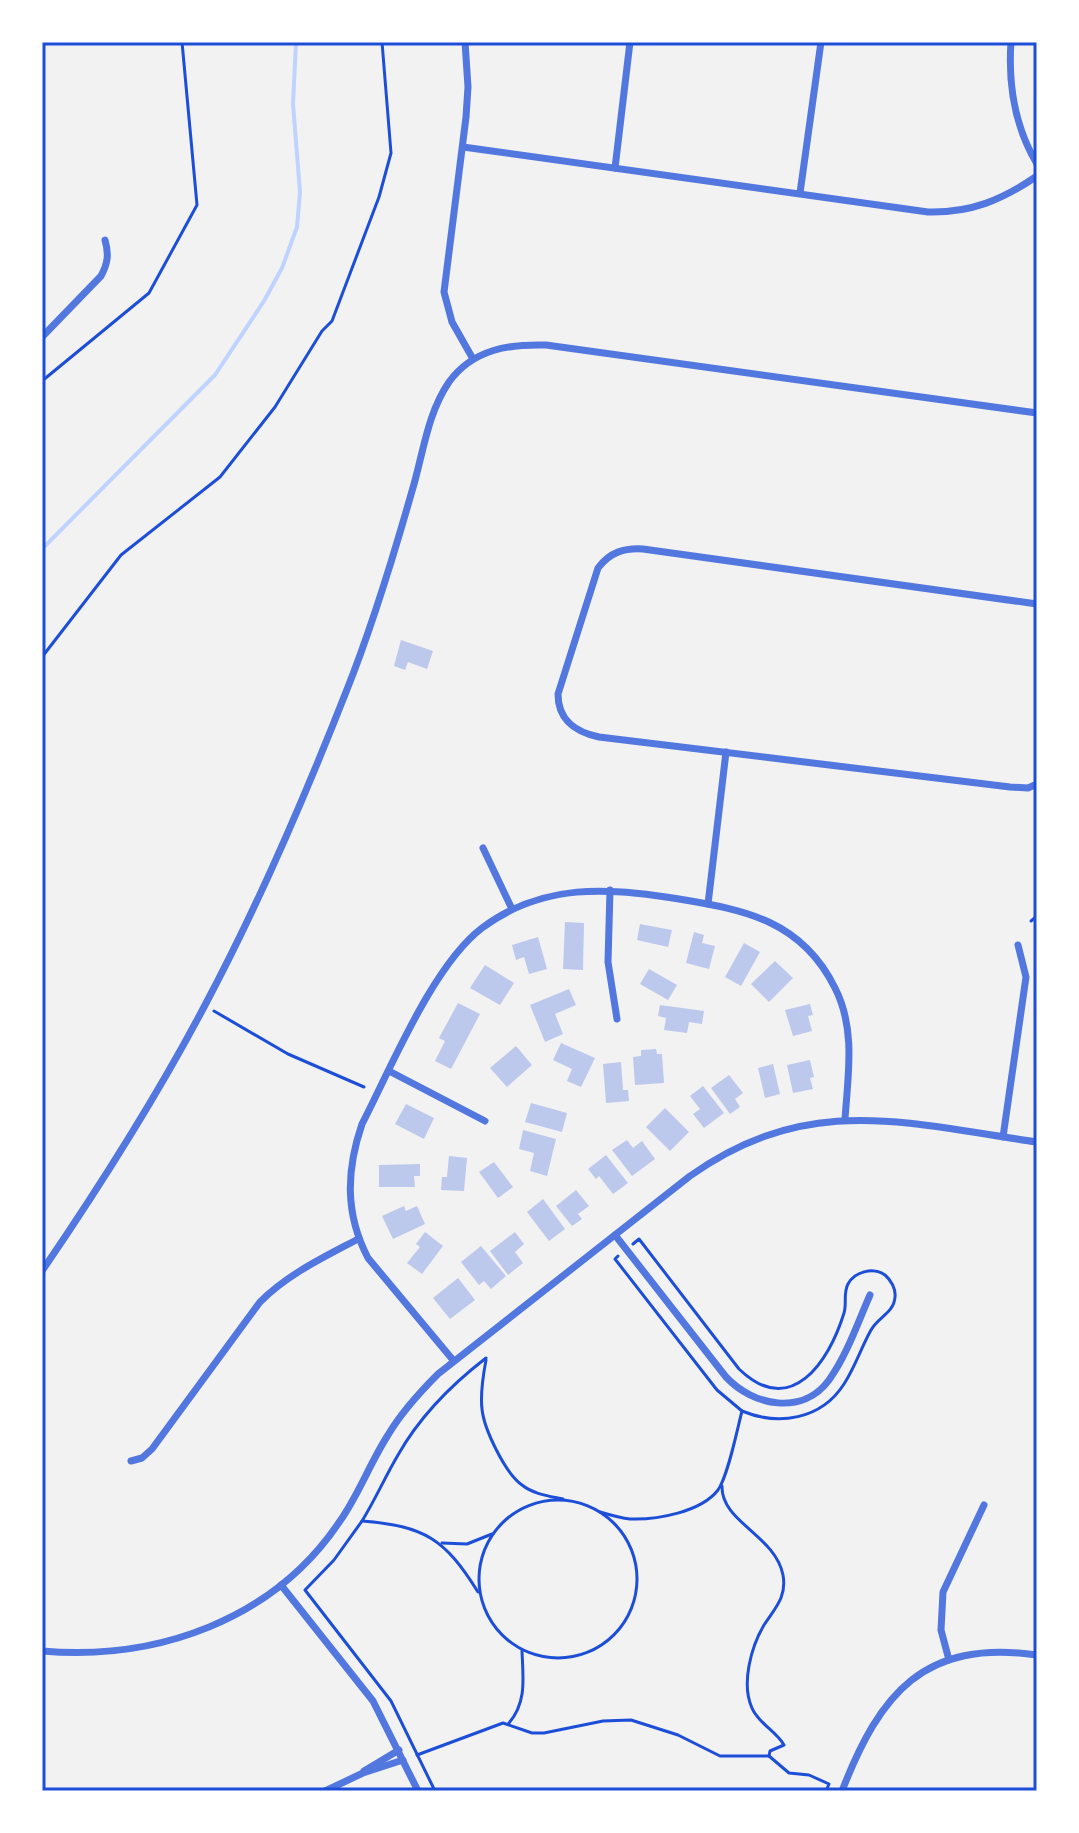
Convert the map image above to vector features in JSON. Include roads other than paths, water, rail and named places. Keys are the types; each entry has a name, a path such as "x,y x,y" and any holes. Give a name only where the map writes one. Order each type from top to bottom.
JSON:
{"street":[{"path":"465,42 468,87 463,147 444,292 452,322 473,359"},
{"path":"615,168 630,42"},
{"path":"800,193 821,42"},
{"path":"1011,42 1013,103 1025,143 1037,164"},
{"path":"463,147 947,212 973,209 1002,199 1037,176"},
{"path":"42,337 101,276 107,264 105,240"},
{"path":"42,1271 115,1160 205,1006 285,840 346,691 388,570 437,406 451,381 473,359 498,348 546,345 1037,413"},
{"path":"1037,604 643,549 624,549 611,554 593,579 558,701 565,720 576,730 599,737 1010,787 1028,788 1037,784"},
{"path":"708,904 726,752"},
{"path":"483,848 512,909"},
{"path":"610,890 608,962 617,1019"},
{"path":"453,1360 378,1273 358,1239 349,1195 353,1149 362,1124 442,972 480,929 512,909 562,892 610,890 708,904 754,914 770,921 802,944 827,973 845,1015 850,1054 845,1119"},
{"path":"1003,1137 1026,977 1018,945"},
{"path":"389,1071 485,1121"},
{"path":"42,1651 117,1652 174,1641 220,1623 260,1601 324,1543 361,1488 388,1435 406,1409 453,1360 690,1176 731,1149 787,1128 845,1119 871,1119 1037,1142"},
{"path":"615,1235 735,1387 768,1403 806,1398 828,1381 870,1295"},
{"path":"131,1461 142,1458 152,1449 260,1302 275,1287 358,1239"},
{"path":"949,1660 941,1630 943,1592 984,1505"},
{"path":"281,1585 373,1701 418,1791"},
{"path":"842,1791 872,1728 889,1701 918,1675 949,1660 989,1651 1037,1655"},
{"path":"363,1773 399,1750"},
{"path":"325,1791 363,1773 403,1760"}],"waterway":[{"path":"42,549 215,375 282,268 297,227 300,192 293,104 296,42"}]}
